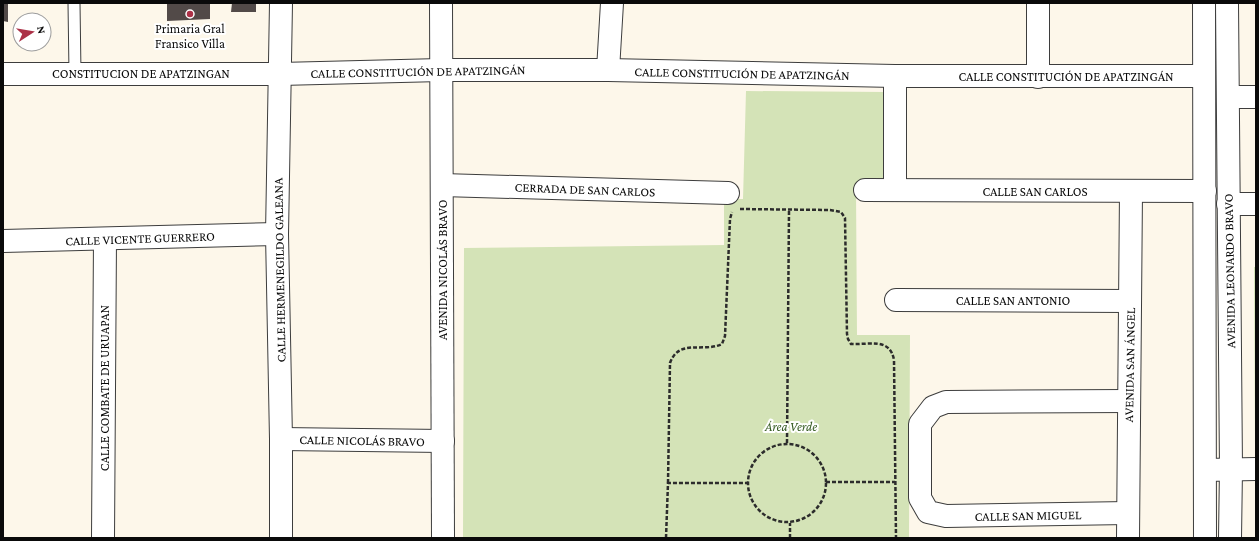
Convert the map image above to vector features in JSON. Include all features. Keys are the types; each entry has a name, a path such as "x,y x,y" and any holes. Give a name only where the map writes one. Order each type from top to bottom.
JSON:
{"street":[{"name":"CALLE HERMENEGILDO GALEANA","path":"281,3 277,234 281,439 281,538"},
{"name":"AVENIDA NICOLÁS BRAVO","path":"441,3 443,538"},
{"path":"608,70 612,3"},
{"path":"1038,3 1038,76"},
{"name":"AVENIDA LEONARDO BRAVO","path":"1204,3 1205,538"},
{"name":"AVENIDA LEONARDO BRAVO","path":"1227,3 1231,469 1230,538"},
{"name":"CALLE CONSTITUCIÓN DE APATZINGÁN","path":"280,74 441,70 608,70 895,76 1204,76"},
{"name":"CONSTITUCION DE APATZINGAN","path":"3,74 280,74"},
{"path":"895,76 895,190"},
{"path":"1228,97 1256,97"},
{"name":"CERRADA DE SAN CARLOS","path":"442,185 728,193"},
{"name":"CALLE SAN CARLOS","path":"865,190 1204,191"},
{"name":"AVENIDA SAN ÁNGEL","path":"1128,538 1131,191"},
{"path":"1228,204 1256,204"},
{"name":"CALLE VICENTE GUERRERO","path":"3,241 277,234"},
{"name":"CALLE COMBATE DE URUAPAN","path":"103,538 105,239"},
{"name":"CALLE SAN ANTONIO","path":"896,300 1130,300"},
{"name":"CALLE SAN MIGUEL","path":"1128,513 946,516 928,512 920,498 920,424 933,407 946,402 1129,401"},
{"name":"CALLE NICOLÁS BRAVO","path":"281,439 443,442"},
{"path":"1206,470 1256,469"}],"lane":[{"path":"74,3 75,73"}],"path":[{"path":"666,538 670,363 673,355 681,349 689,347 715,347 722,344 725,336 730,214 735,209 789,211 830,210 840,212 845,218 848,339 851,344 878,344 886,346 893,352 896,538"},
{"path":"788,443 789,211"},
{"path":"788,443 801,446 813,453 821,462 826,474 827,487 824,499 817,510 808,518 796,523 784,523 771,520 761,513 752,502 748,489 748,476 753,463 762,452 774,446 788,443"},
{"path":"826,482 895,482"},
{"path":"668,483 748,483"},
{"path":"790,523 790,538"}],"green space":[{"name":"Área Verde","path":"746,91 886,92 884,190 856,189 857,335 910,335 909,538 463,538 464,248 724,245 724,199 743,199"},
{"path":"1254,267 1256,267 1255,447"}],"building":[{"path":"3,3 8,3 8,22 3,21"},
{"path":"167,3 210,3 210,19 167,21"},
{"path":"232,3 256,3 256,12 231,12"}],"place":[{"name":"Primaria Gral Fransico Villa","path":"190,14"}]}
